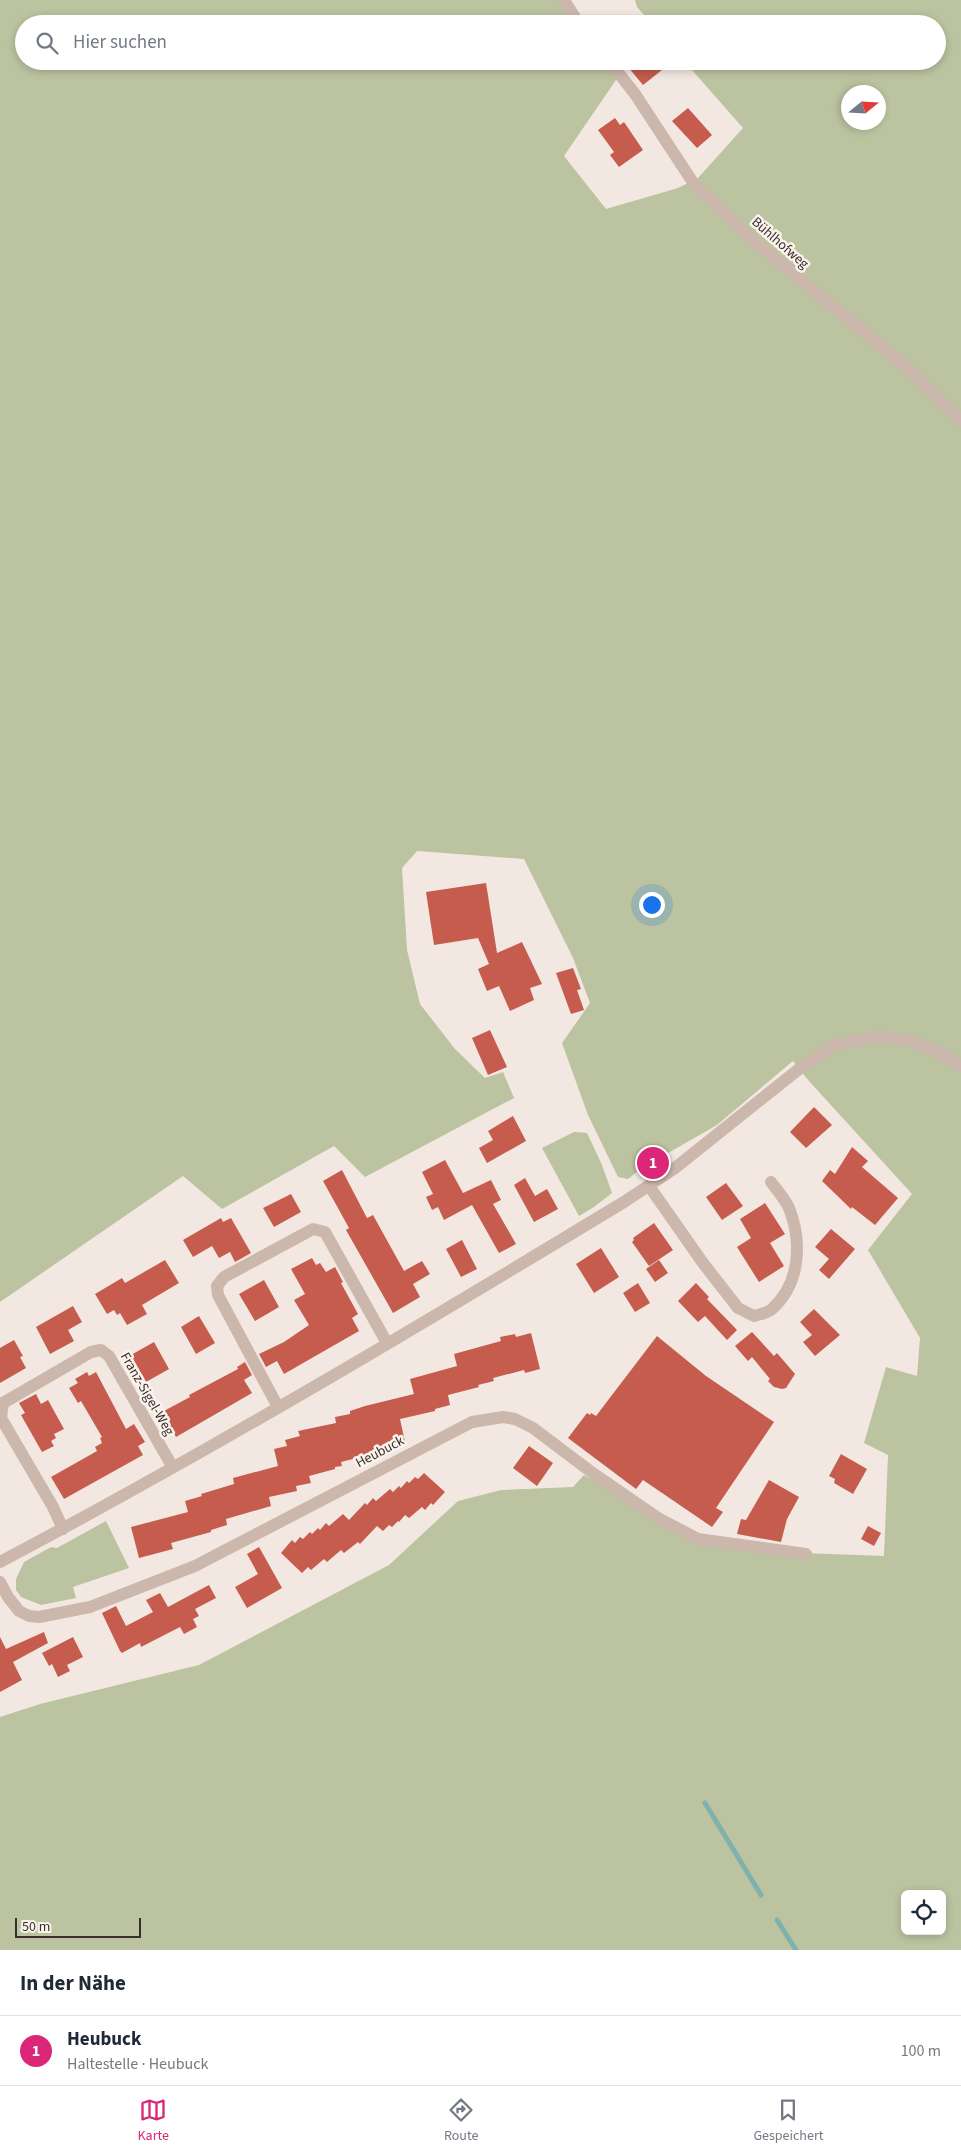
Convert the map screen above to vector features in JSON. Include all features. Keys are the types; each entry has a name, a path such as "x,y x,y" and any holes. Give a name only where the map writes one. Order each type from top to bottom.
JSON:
{"street":[{"path":"564,0 573,15"},
{"name":"Bühlhofweg","path":"616,70 635,94 694,184 756,243 910,370 961,421"},
{"path":"0,1562 387,1343 649,1186 676,1168 799,1069 835,1045 876,1038 907,1040 936,1051 961,1066"},
{"path":"649,1186 703,1263 738,1308 754,1316 771,1310 787,1291 797,1265 798,1240 788,1206 771,1182"},
{"path":"278,1406 218,1295 217,1286 224,1278 313,1229 325,1232 387,1343"},
{"name":"Franz-Sigel-Weg","path":"63,1528 1,1418 3,1403 91,1352 101,1350 109,1356 172,1466"},
{"name":"Heubuck","path":"0,1582 8,1597 19,1611 29,1616 38,1617 90,1607 195,1566 472,1422 502,1417 515,1420 533,1428 594,1474 658,1518 698,1539 806,1554"}],"green space":[{"path":"0,0 570,0 579,15 15,15 15,70 614,70 618,77 564,156 606,209 678,188 698,178 743,128 692,70 946,70 946,15 644,15 637,7 635,0 961,0 961,1950 0,1950 0,1717 40,1704 199,1665 389,1565 458,1501 501,1490 573,1487 584,1475 698,1539 802,1553 884,1556 888,1455 864,1443 886,1367 917,1376 920,1338 868,1250 912,1194 793,1061 717,1125 642,1168 628,1179 618,1177 588,1115 562,1043 590,1003 573,958 524,859 417,851 402,868 407,950 420,1004 455,1049 485,1078 503,1072 514,1098 365,1177 334,1146 222,1209 183,1176 0,1302"},
{"path":"574,1132 587,1133 602,1165 612,1193 579,1216 542,1148"},
{"path":"106,1521 129,1568 73,1587 76,1598 41,1605 21,1597 16,1590 16,1579 24,1562 51,1547 57,1548"}],"building":[{"path":"630,70 662,70 643,85"},
{"path":"688,108 712,135 697,148 672,121"},
{"path":"615,118 620,125 624,122 643,150 619,167 610,155 614,152 598,130"},
{"path":"486,883 497,953 522,942 542,984 530,988 534,1000 510,1011 499,986 487,991 478,969 489,964 478,938 434,945 426,892"},
{"path":"573,968 581,989 577,990 584,1010 571,1014 556,973"},
{"path":"490,1030 507,1067 488,1075 472,1038"},
{"path":"814,1107 832,1125 806,1148 790,1132"},
{"path":"513,1116 526,1141 487,1163 479,1148 493,1140 488,1131"},
{"path":"852,1147 868,1161 862,1167 898,1198 875,1225 852,1207 851,1209 822,1181 830,1170 835,1174"},
{"path":"445,1160 463,1193 491,1180 501,1200 493,1204 516,1244 499,1253 472,1205 444,1220 438,1207 432,1210 426,1197 433,1194 422,1172"},
{"path":"342,1170 367,1218 373,1215 404,1271 422,1261 430,1274 413,1284 420,1297 393,1313 346,1230 349,1228 323,1181"},
{"path":"525,1178 535,1196 547,1189 558,1209 534,1222 514,1185"},
{"path":"726,1183 743,1206 722,1220 706,1197"},
{"path":"291,1194 301,1212 274,1227 263,1208"},
{"path":"765,1203 785,1234 770,1243 784,1266 759,1282 737,1247 751,1238 740,1219"},
{"path":"221,1218 223,1222 231,1218 251,1253 235,1262 230,1252 219,1258 212,1246 193,1257 183,1240"},
{"path":"654,1223 673,1250 649,1266 632,1242 633,1238"},
{"path":"831,1229 855,1249 829,1279 819,1270 829,1259 815,1247"},
{"path":"462,1240 477,1269 461,1277 446,1249"},
{"path":"601,1248 619,1277 594,1293 576,1264"},
{"path":"312,1258 316,1265 320,1263 326,1272 335,1267 343,1282 341,1283 358,1314 352,1318 359,1331 284,1374 277,1361 266,1367 259,1354 284,1342 309,1325 294,1300 305,1294 291,1269"},
{"path":"165,1260 179,1283 142,1305 147,1314 127,1325 120,1313 117,1315 114,1310 107,1314 95,1294 122,1278 125,1283"},
{"path":"659,1260 668,1273 655,1282 646,1269"},
{"path":"264,1280 279,1307 255,1321 239,1294"},
{"path":"638,1283 650,1303 635,1312 623,1293"},
{"path":"696,1283 709,1297 707,1299 737,1330 727,1340 705,1316 698,1322 678,1301"},
{"path":"73,1306 82,1322 68,1330 74,1341 50,1354 36,1327"},
{"path":"814,1309 840,1335 815,1356 803,1342 812,1335 800,1322"},
{"path":"199,1316 215,1343 196,1354 181,1327"},
{"path":"752,1332 774,1356 777,1353 795,1374 786,1388 774,1387 768,1381 770,1379 752,1357 748,1361 735,1346"},
{"path":"531,1333 540,1369 525,1373 524,1370 493,1378 494,1381 478,1385 479,1387 448,1395 450,1405 435,1409 435,1411 400,1419 405,1442 390,1445 391,1448 375,1451 376,1453 341,1462 342,1466 309,1476 311,1483 296,1486 297,1491 269,1497 271,1506 226,1519 227,1525 211,1530 211,1532 171,1543 173,1549 139,1558 131,1527 188,1512 185,1501 234,1484 233,1478 278,1466 274,1449 287,1446 285,1440 300,1436 298,1431 336,1423 335,1417 350,1414 350,1411 414,1394 410,1379 457,1366 454,1354 501,1341 500,1337 515,1334 516,1337"},
{"path":"657,1336 706,1376 774,1422 716,1508 723,1512 712,1527 643,1480 636,1489 568,1438 587,1413 596,1416"},
{"path":"14,1340 23,1356 20,1357 26,1368 0,1383 0,1348"},
{"path":"154,1342 169,1369 146,1382 131,1355"},
{"path":"245,1362 252,1375 244,1380 252,1393 176,1437 162,1412 190,1397 189,1395 238,1369 237,1367"},
{"path":"87,1372 89,1376 96,1372 126,1429 134,1424 145,1442 138,1446 143,1455 64,1499 51,1477 97,1451 95,1447 102,1443 100,1438 102,1437 81,1401 78,1403 69,1388 78,1383 75,1379"},
{"path":"36,1394 41,1404 48,1400 64,1429 54,1434 56,1438 51,1441 54,1446 42,1452 21,1415 25,1413 19,1403"},
{"path":"529,1446 553,1463 537,1486 513,1468"},
{"path":"841,1454 867,1469 853,1494 834,1483 835,1479 829,1476"},
{"path":"424,1473 445,1492 433,1505 431,1503 425,1510 422,1507 409,1518 405,1515 399,1522 392,1527 389,1525 383,1531 377,1526 360,1544 358,1542 344,1553 341,1550 327,1562 324,1559 311,1570 308,1567 302,1573 281,1553 292,1540 295,1543 300,1537 303,1539 310,1532 312,1534 318,1528 320,1530 326,1523 329,1526 343,1514 349,1520 365,1503 367,1505 373,1498 376,1501 390,1489 393,1492 399,1486 401,1488 407,1481 409,1483 415,1477 418,1479"},
{"path":"769,1480 799,1497 787,1519 781,1542 737,1534 741,1519 746,1520"},
{"path":"868,1526 881,1533 874,1546 861,1539"},
{"path":"259,1547 282,1588 247,1608 235,1587 258,1574 247,1554"},
{"path":"209,1585 216,1598 195,1609 199,1616 193,1619 197,1627 184,1634 180,1627 141,1647 140,1643 122,1653 120,1651 102,1613 116,1606 126,1626 153,1612 146,1600 160,1593 168,1607"},
{"path":"44,1632 48,1643 13,1662 22,1680 0,1692 0,1637 6,1649"},
{"path":"73,1637 83,1657 67,1665 70,1671 58,1677 52,1664 49,1666 42,1653"}],"waterway":[{"path":"705,1803 761,1895"},
{"path":"777,1920 796,1950"}],"place":[{"name":"Heubuck","path":"653,1163"}]}
